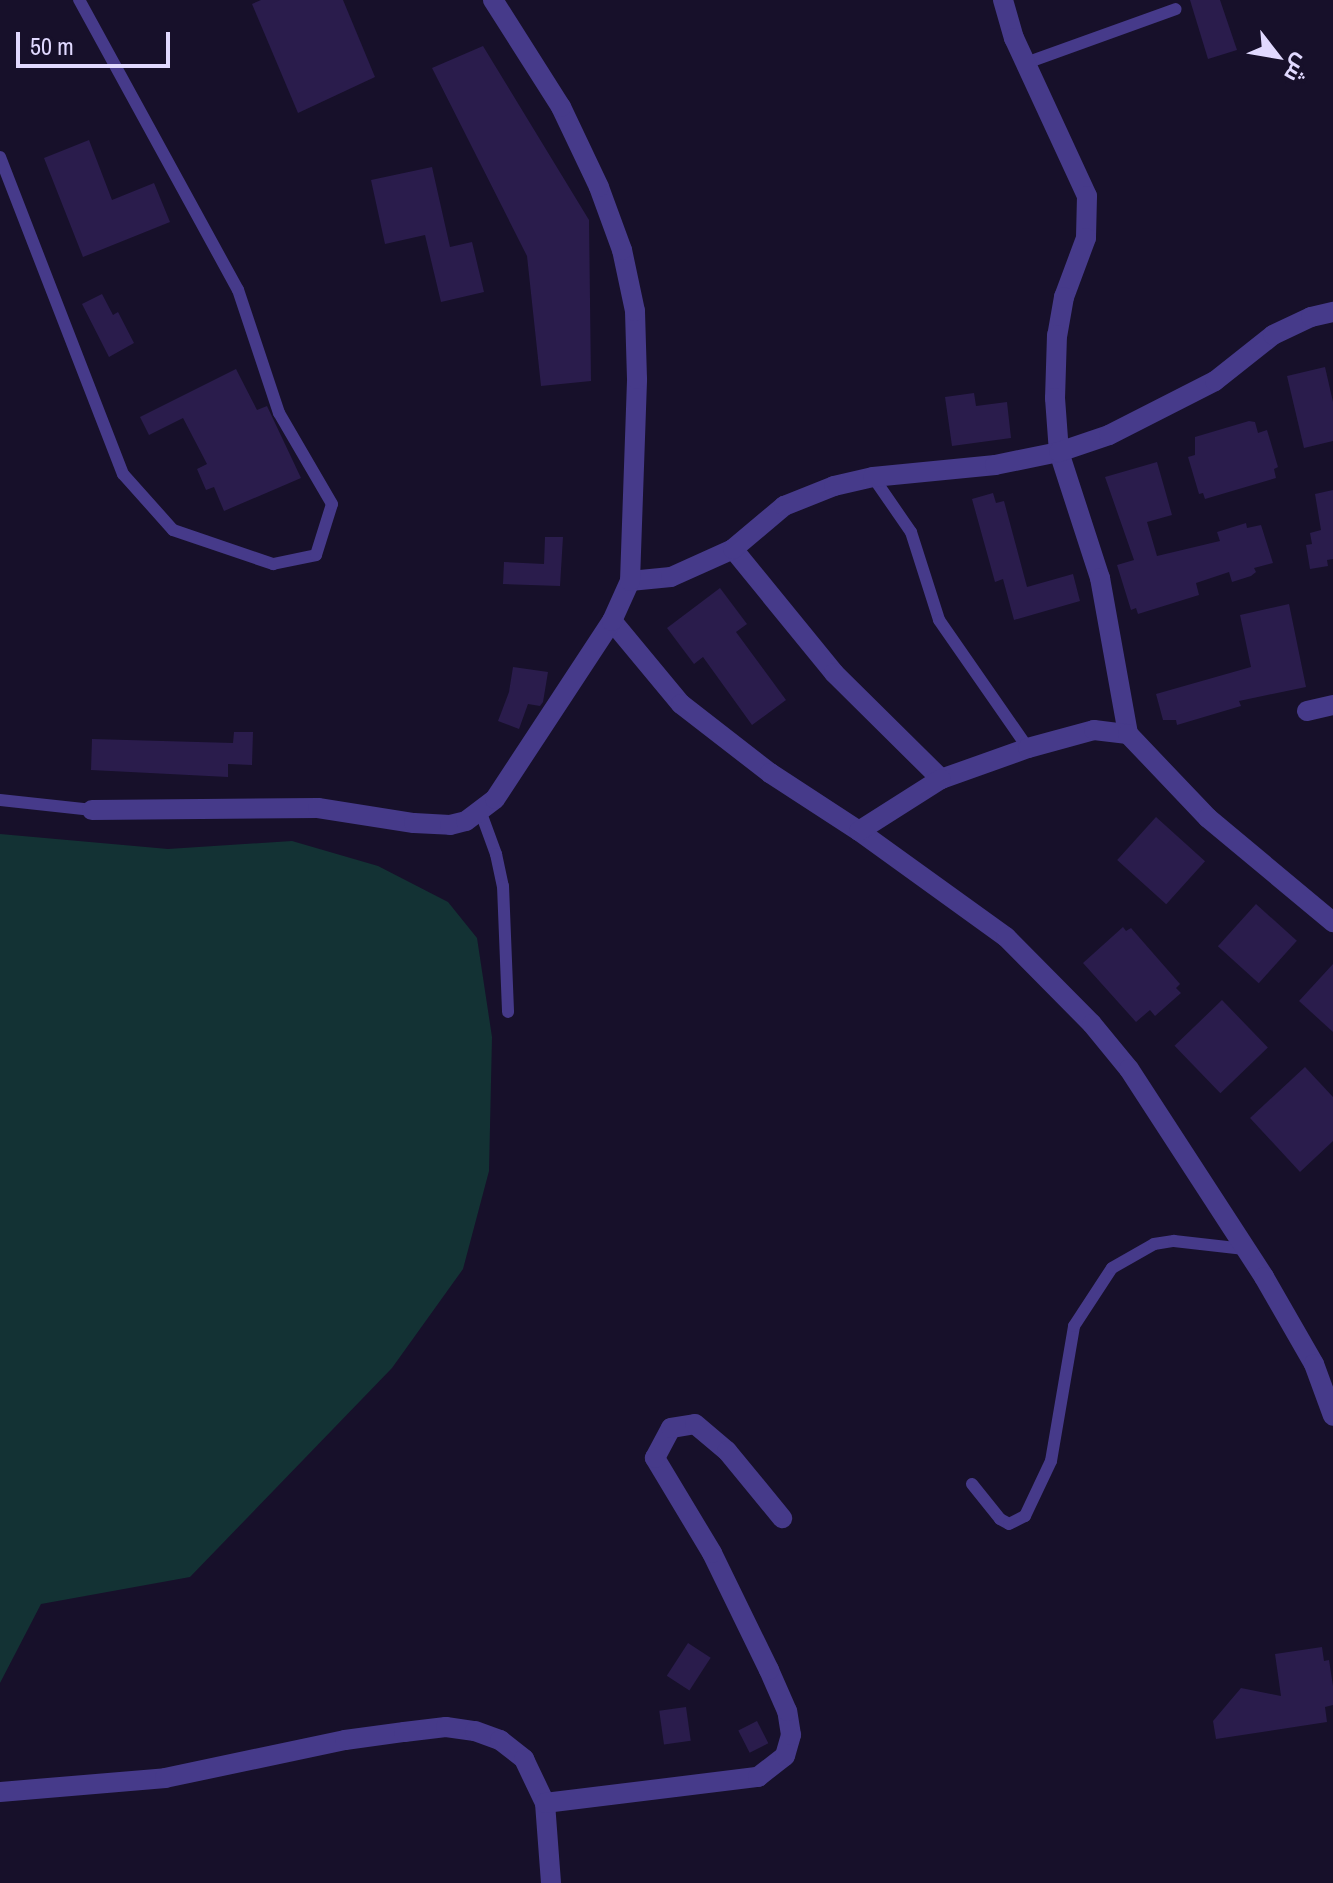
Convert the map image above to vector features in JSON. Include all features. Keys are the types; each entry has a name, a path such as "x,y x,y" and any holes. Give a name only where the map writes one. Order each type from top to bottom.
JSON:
{"street":[{"path":"92,810 318,808 450,825 481,813 495,799 612,621 630,581 637,379 635,311 622,250 599,187 561,107 493,0"},
{"path":"1003,0 1026,63 1087,196 1086,238 1064,297 1057,335 1055,398 1059,452 1100,578 1128,734 1208,818 1333,922"},
{"path":"630,581 671,577 733,549 784,506 834,486 873,477 995,465 1059,452 1109,435 1163,411 1215,381 1273,335 1311,317 1333,312"},
{"path":"733,549 834,673 941,779"},
{"path":"612,621 681,704 770,773 859,831 1006,937 1073,1004 1129,1069 1245,1249 1301,1340 1333,1414"},
{"path":"1307,711 1333,705"},
{"path":"859,831 941,779 1028,748 1094,730 1128,734"},
{"path":"545,1803 758,1777 785,1756 791,1735 787,1711 712,1553 655,1458 671,1428 695,1424 727,1451 782,1518"},
{"path":"0,1792 165,1778 345,1740 446,1727 500,1740 524,1759 545,1803 551,1883"}],"lane":[{"path":"0,157 123,474 173,530 273,564 316,555 332,504 279,413 238,290 79,0"},
{"path":"1026,63 1176,9"},
{"path":"873,477 911,532 939,620 1028,748"},
{"path":"0,800 92,810"},
{"path":"481,813 496,854 503,886 508,1012"},
{"path":"972,1484 1000,1519 1009,1524 1025,1516 1051,1461 1074,1326 1112,1268 1154,1244 1174,1241 1245,1249"}],"green space":[{"path":"0,834 168,849 292,841 378,866 448,902 477,938 492,1037 489,1171 463,1269 392,1368 190,1577 41,1604 0,1683"}],"building":[{"path":"261,0 343,0 375,77 298,113 252,4"},
{"path":"1190,0 1220,0 1237,50 1208,59"},
{"path":"483,46 589,220 591,381 541,386 527,256 432,68"},
{"path":"89,140 112,200 154,183 170,222 83,257 44,158"},
{"path":"432,167 450,247 472,242 484,292 441,302 425,235 385,244 371,180"},
{"path":"102,294 113,315 118,312 134,343 109,357 82,304"},
{"path":"1325,367 1333,402 1333,441 1304,448 1287,376"},
{"path":"236,369 257,410 267,406 301,478 224,511 214,487 206,490 197,469 207,464 183,418 149,435 140,417"},
{"path":"974,393 976,406 1007,402 1011,438 952,446 945,397"},
{"path":"1249,421 1255,422 1258,433 1267,430 1278,467 1274,469 1276,478 1205,499 1203,493 1199,494 1188,457 1195,455 1195,437"},
{"path":"1157,462 1172,515 1147,522 1157,556 1220,541 1217,532 1246,523 1247,528 1261,525 1273,563 1254,568 1256,572 1251,576 1232,582 1229,572 1196,583 1199,595 1138,614 1136,608 1131,610 1117,565 1134,560 1105,477"},
{"path":"1333,490 1333,559 1327,560 1328,566 1310,569 1306,545 1312,544 1310,533 1321,530 1315,494"},
{"path":"993,493 996,503 1004,501 1027,587 1073,574 1080,601 1014,620 1003,579 995,582 972,499"},
{"path":"545,537 563,537 560,586 503,584 504,562 544,564"},
{"path":"720,588 747,624 736,632 786,700 752,725 703,657 694,664 667,628"},
{"path":"1289,604 1306,687 1239,701 1241,706 1177,725 1176,720 1163,720 1156,694 1251,667 1240,615"},
{"path":"513,667 548,672 543,702 540,706 528,704 519,729 498,721 509,692"},
{"path":"234,732 253,732 252,765 228,764 228,777 91,770 92,739 233,743"},
{"path":"1156,817 1205,861 1166,904 1117,860"},
{"path":"1256,904 1297,941 1259,983 1218,946"},
{"path":"1123,927 1126,931 1131,928 1180,984 1176,988 1181,993 1155,1016 1150,1010 1136,1022 1083,963"},
{"path":"1333,964 1333,1032 1299,1001"},
{"path":"1222,1000 1268,1047 1220,1093 1175,1046"},
{"path":"1305,1067 1333,1097 1333,1141 1300,1172 1250,1118"},
{"path":"688,1643 711,1658 689,1690 667,1676"},
{"path":"1322,1647 1324,1661 1329,1660 1333,1686 1333,1705 1325,1707 1327,1722 1216,1739 1213,1721 1241,1688 1281,1696 1275,1654"},
{"path":"686,1707 691,1741 664,1744 659,1711"},
{"path":"757,1721 768,1743 750,1753 738,1731"}]}
